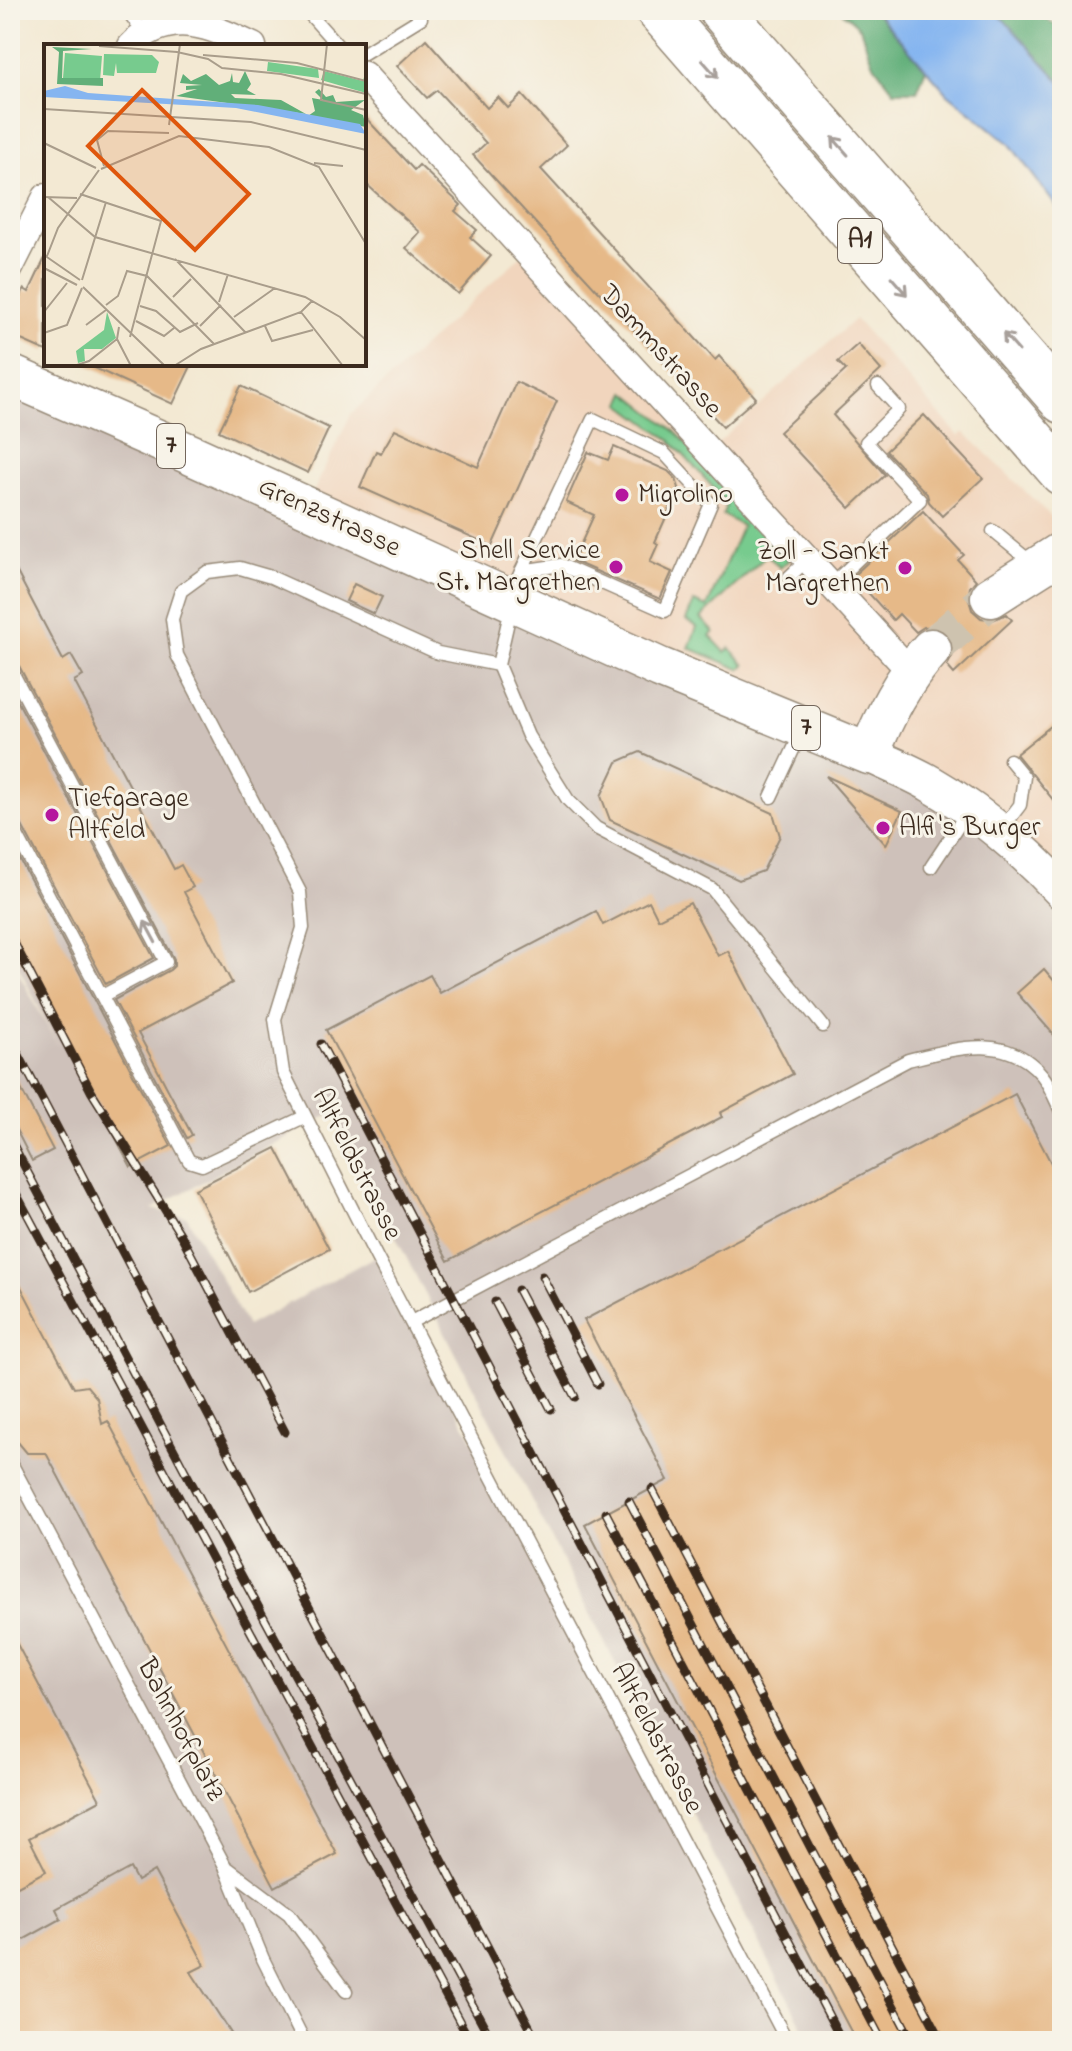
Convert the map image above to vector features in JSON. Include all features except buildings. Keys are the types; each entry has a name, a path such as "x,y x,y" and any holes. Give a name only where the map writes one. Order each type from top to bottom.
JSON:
{"highway":[{"name":"A1","path":"658,10 1062,473"},
{"name":"A1","path":"721,10 1062,401"}],"main road":[{"name":"Grenzstrasse","path":"10,375 192,455 517,587 660,668 869,754"},
{"path":"991,597 1050,560"},
{"path":"921,660 886,713 869,754 929,782 970,809 1062,891"}],"street":[{"path":"137,40 179,22 213,27 249,44"},
{"name":"Dammstrasse","path":"366,77 799,568 831,585 921,660"},
{"path":"10,268 44,201"}],"lane":[{"path":"127,10 137,40"},
{"path":"306,10 336,44"},
{"path":"366,52 421,18"},
{"path":"831,585 920,500 866,442 899,409 878,386"},
{"path":"517,587 561,565 665,611 711,504 664,453 593,419 517,587 498,665 528,736 568,800 596,828 712,889 823,1026"},
{"path":"993,531 1050,560"},
{"name":"Altfeldstrasse","path":"498,665 438,653 271,577 240,568 207,572 181,591 172,619 177,655 300,892 303,928 275,1019 283,1072 787,2041"},
{"path":"10,668 166,962 102,996"},
{"path":"771,797 804,727"},
{"path":"999,832 1020,805 1024,777 1010,760"},
{"path":"931,867 970,809"},
{"path":"10,822 189,1161 202,1165 304,1117"},
{"path":"411,1322 908,1060 971,1046 992,1047 1016,1054 1042,1074 1062,1113"},
{"name":"Bahnhofplatz","path":"10,1461 225,1866 289,1914 346,1991"},
{"path":"225,1866 263,1959 304,2041"}],"shaded area":[{"path":"525,252 708,452 855,319 959,436 964,432 1062,527 1062,884 306,507 351,414"},
{"path":"10,375 869,754 1034,862 1062,910 1062,2041 810,2041 332,1113 152,1209 187,1217 247,1326 376,1256 787,2041 10,2041 10,957 59,1048 10,949"}],"green space":[{"path":"840,10 874,10 926,69 917,91 894,91 872,62 860,28"},
{"path":"990,10 1032,10 1062,29 1062,88"},
{"path":"626,392 676,432 789,560 780,568 767,555 701,618 714,632 710,636 725,652 730,648 745,665 740,669 689,648 697,627 686,620 694,602 707,607 742,526 723,515 727,503 670,440 621,404"}],"water":[{"path":"874,10 995,10 1062,83 1062,214 1009,143 948,94"}],"tunnel":[{"path":"931,649 991,597"}],"railway":[{"path":"10,935 91,1091 182,1237 285,1432"},
{"path":"10,1038 537,2041"},
{"path":"321,1044 842,2041"},
{"path":"10,1139 492,2041"},
{"path":"10,1182 470,2041"},
{"path":"542,1276 598,1384"},
{"path":"518,1290 575,1397"},
{"path":"495,1302 551,1409"},
{"path":"652,1489 942,2041"},
{"path":"629,1501 912,2041"},
{"path":"606,1513 882,2041"}],"place":[{"name":"Migrolino","path":"622,495"},
{"name":"Shell Service St. Margrethen","path":"616,567"},
{"name":"Zoll - Sankt Margrethen","path":"905,568"},
{"name":"Tiefgarage Altfeld","path":"52,815"},
{"name":"Alfi's Burger","path":"883,828"}]}
